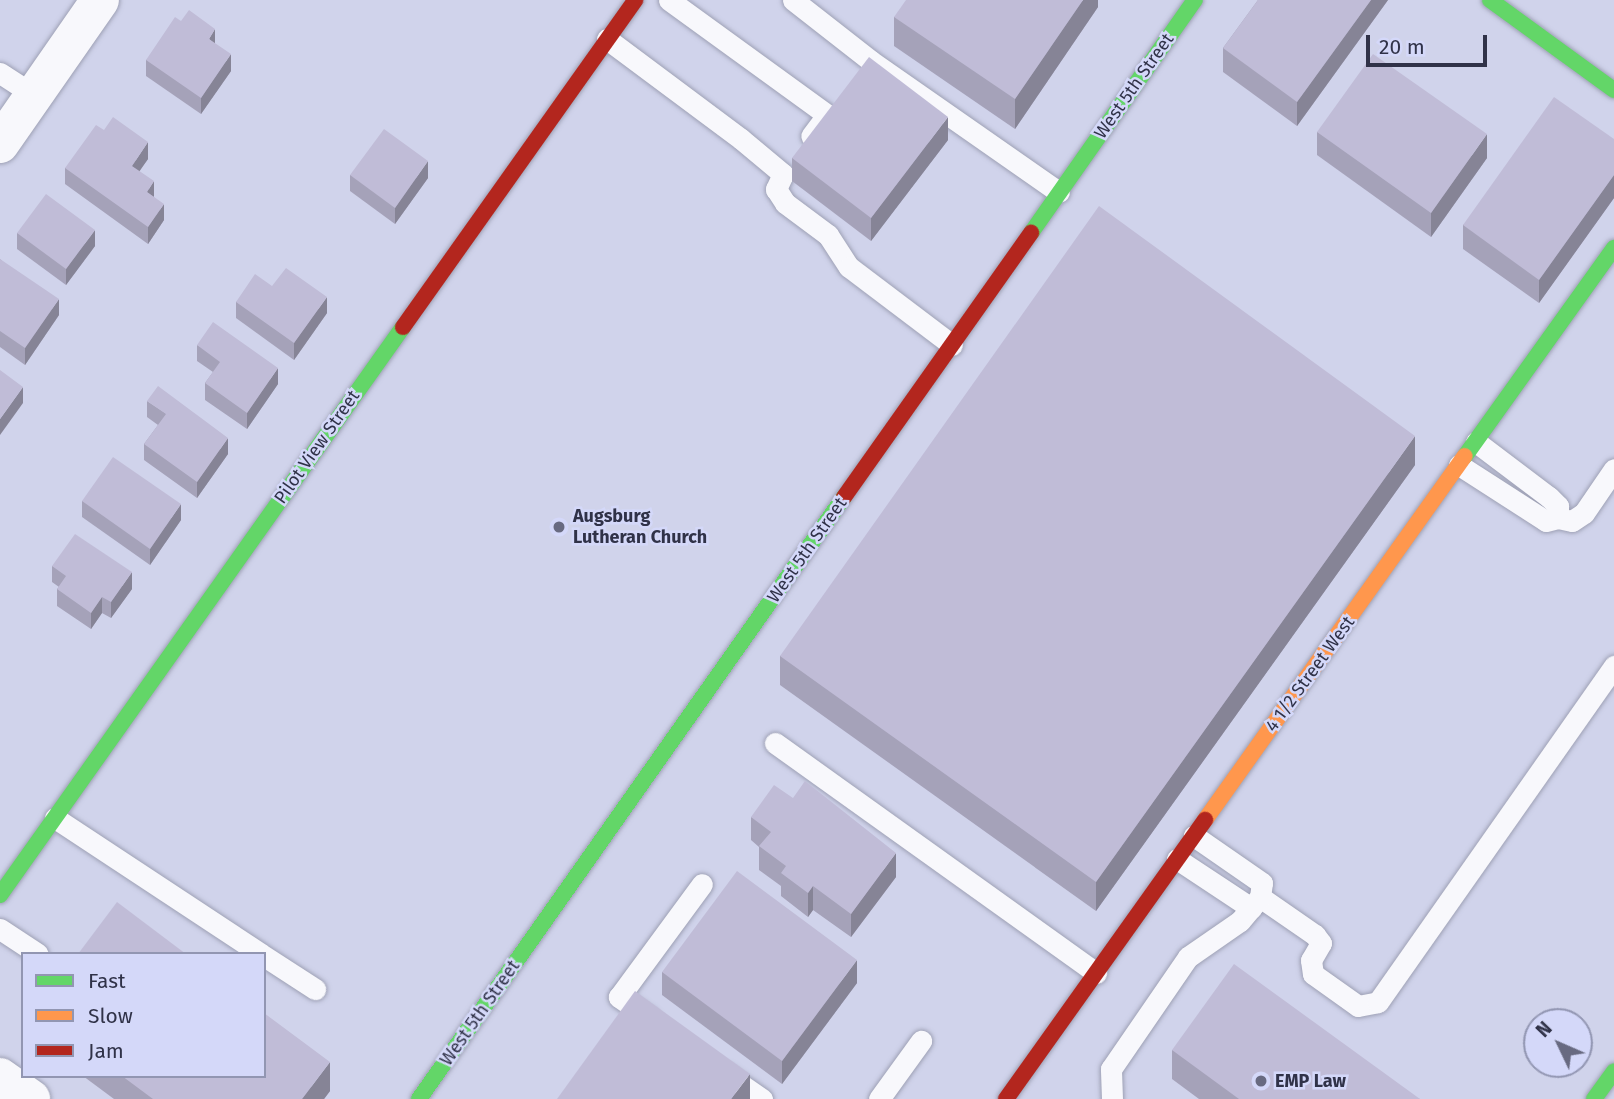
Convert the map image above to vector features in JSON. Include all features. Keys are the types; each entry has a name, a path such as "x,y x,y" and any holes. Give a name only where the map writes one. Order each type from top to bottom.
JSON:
{"street":[{"path":"0,144 100,0"},
{"name":"Pilot View Street","path":"0,895 635,0"},
{"name":"West 5th Street","path":"419,1099 1195,0"},
{"path":"1490,0 1614,90"},
{"name":"4 1/2 Street West","path":"1006,1099 1614,248"},
{"path":"1594,1099 1614,1071"},
{"path":"0,1077 31,1099"}],"lane":[{"path":"669,0 827,114 783,174 776,189 785,203 828,234 849,267 952,345"},
{"path":"793,0 871,61 1059,192"},
{"path":"607,39 741,139 783,174"},
{"path":"0,73 34,95"},
{"path":"1475,442 1549,497 1558,506 1558,518"},
{"path":"1459,465 1535,517 1546,521 1558,518 1572,521 1584,513 1614,469"},
{"path":"1194,836 1258,896 1315,935 1321,943 1311,960 1313,974 1358,1006 1378,1002 1614,666"},
{"path":"775,743 1096,973"},
{"path":"55,818 258,952"},
{"path":"1177,859 1258,896"},
{"path":"663,1028 619,997 702,884"},
{"path":"1112,1099 1111,1069 1188,957 1240,921 1258,896"},
{"path":"0,929 35,952"},
{"path":"266,957 315,989"},
{"path":"879,1099 921,1041"},
{"path":"707,1060 761,1099"}],"building":[{"path":"906,0 1083,0 1015,99 894,17"},
{"path":"1258,0 1371,0 1297,102 1223,48"},
{"path":"189,10 215,29 209,39 231,54 201,98 146,60 175,17 181,21"},
{"path":"1373,54 1487,134 1431,213 1317,132"},
{"path":"869,57 948,117 871,218 792,158"},
{"path":"1554,97 1614,139 1614,175 1539,280 1463,225"},
{"path":"113,117 148,142 132,166 154,181 147,192 164,204 148,227 65,168 96,125 104,130"},
{"path":"384,129 428,161 395,208 350,175"},
{"path":"46,194 95,230 66,269 17,233"},
{"path":"1099,206 1415,436 1096,882 780,656"},
{"path":"0,259 59,299 25,348 0,331"},
{"path":"286,268 327,297 294,343 236,302 255,274 272,286"},
{"path":"213,322 278,368 247,413 205,383 220,362 197,345"},
{"path":"0,370 23,387 0,419"},
{"path":"158,386 228,438 197,482 144,444 166,414 147,401"},
{"path":"113,457 181,504 150,549 82,501"},
{"path":"75,534 132,572 111,602 102,597 91,613 57,589 66,576 52,566"},
{"path":"805,781 896,853 851,914 813,886 808,893 781,873 786,866 759,846 771,832 751,817 774,785 793,798"},
{"path":"737,871 857,960 782,1061 662,972"},
{"path":"117,902 183,952 80,952"},
{"path":"1234,964 1420,1099 1239,1099 1172,1050"},
{"path":"635,991 750,1074 731,1099 557,1099"},
{"path":"266,1014 330,1062 302,1099 153,1099 125,1078 266,1078"}],"traffic: fast":[{"path":"1031,233 1195,0"},
{"path":"1490,0 1614,90"},
{"path":"1465,456 1614,248"},
{"path":"0,895 403,327"},
{"path":"419,1099 844,497"},
{"path":"1594,1099 1614,1071"}],"traffic: slow":[{"path":"1205,820 1465,456"}],"traffic: jam":[{"path":"403,327 635,0"},
{"path":"844,497 1031,233"},
{"path":"1006,1099 1205,820"}],"place":[{"name":"Augsburg Lutheran Church","path":"559,527"},
{"name":"EMP Law","path":"1261,1081"}]}
